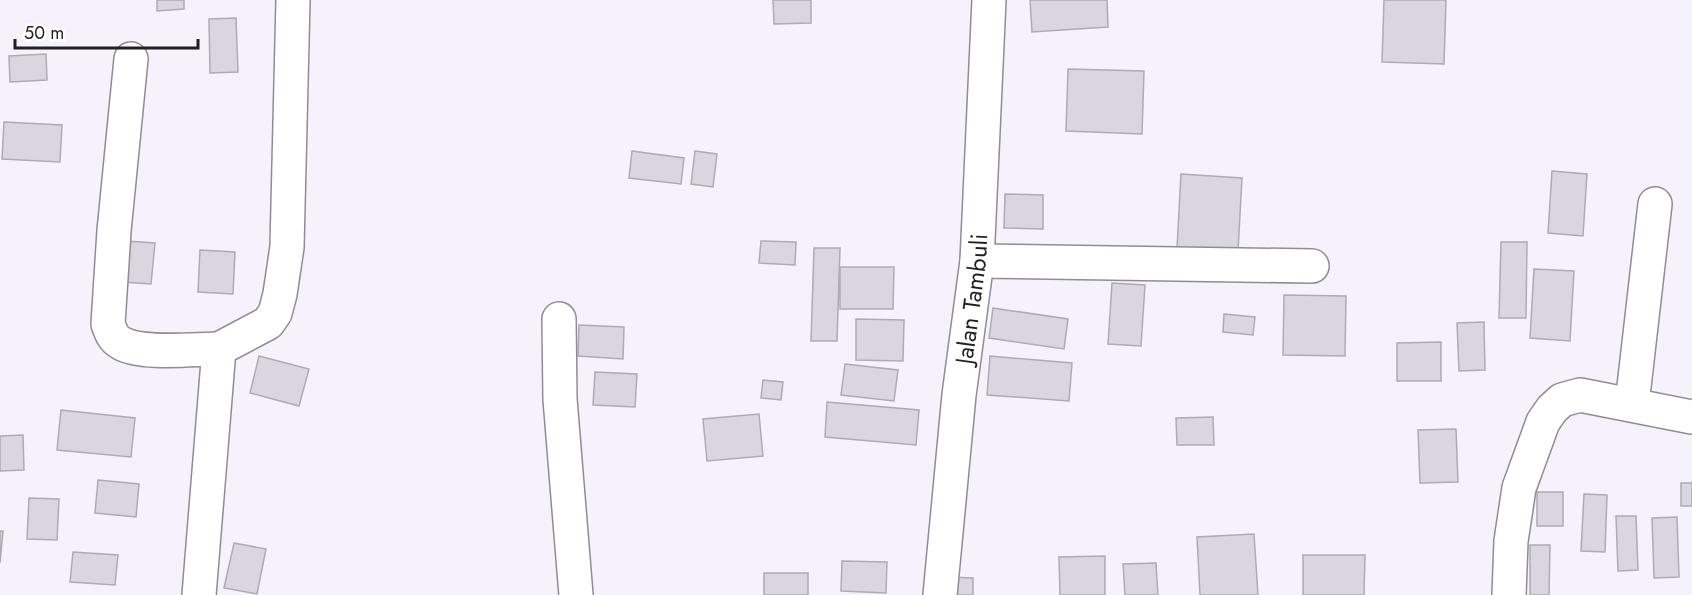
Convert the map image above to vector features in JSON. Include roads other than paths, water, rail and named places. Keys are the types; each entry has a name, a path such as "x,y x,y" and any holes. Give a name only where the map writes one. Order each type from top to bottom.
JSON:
{"street":[{"path":"131,59 114,231 108,324 113,337 121,343 136,348 219,349 268,323 275,313 280,294 287,247 293,0"},
{"name":"Jalan Tambuli","path":"940,595 959,395 977,261 989,0"},
{"path":"1632,404 1655,204"},
{"path":"977,261 1312,266"},
{"path":"559,319 560,399 576,595"},
{"path":"200,595 219,349"},
{"path":"1509,595 1515,509 1543,422 1562,400 1580,395 1692,417"}]}
